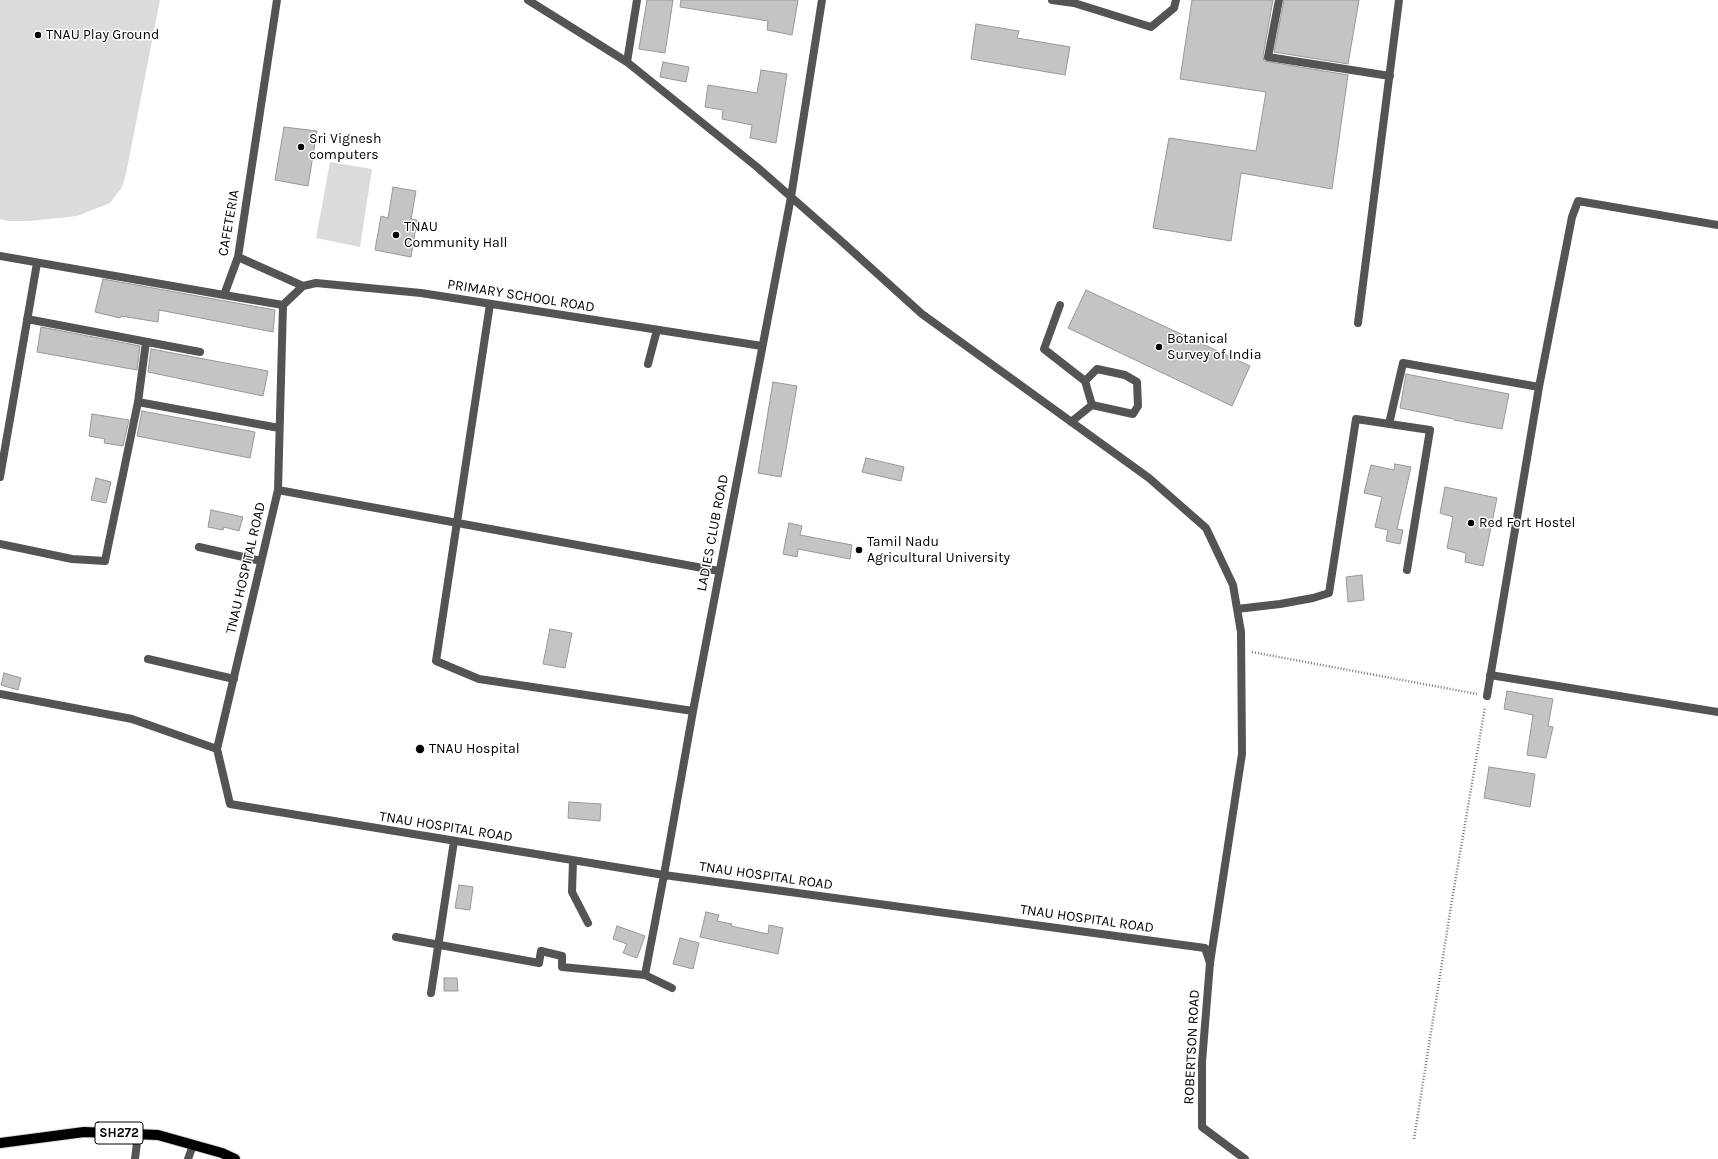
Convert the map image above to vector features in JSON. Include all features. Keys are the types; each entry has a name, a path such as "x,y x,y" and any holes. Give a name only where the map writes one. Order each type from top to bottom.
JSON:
{"main road":[{"name":"SH272","path":"0,1143 84,1132 158,1135 222,1153 235,1159"}],"street":[{"name":"CAFETERIA","path":"224,295 238,257 277,0"},
{"path":"528,0 627,62 790,196 922,314 1149,478 1206,528 1233,585 1241,632 1242,754 1210,963"},
{"path":"627,62 637,0"},
{"name":"LADIES CLUB ROAD","path":"645,975 790,196 822,0"},
{"path":"1052,0 1074,1 1151,27 1174,8 1176,0"},
{"path":"1279,0 1268,57 1390,76"},
{"path":"1358,323 1399,0"},
{"path":"1487,696 1539,386 1572,217 1578,201 1718,225"},
{"path":"0,256 283,305 302,286 238,257"},
{"path":"0,477 37,262"},
{"name":"PRIMARY SCHOOL ROAD","path":"302,286 316,283 421,293 762,346"},
{"path":"490,304 436,661 479,679 693,711"},
{"name":"TNAU HOSPITAL ROAD","path":"283,305 278,490 217,749 230,804 664,875 1205,948 1210,963"},
{"path":"1060,306 1044,349 1085,381 1092,405"},
{"path":"27,319 200,352"},
{"path":"648,364 657,330"},
{"path":"0,544 72,559 106,561 138,402 146,342"},
{"path":"1389,424 1403,363 1539,386"},
{"path":"1085,381 1097,370 1125,375 1137,382 1138,406 1133,414 1092,405"},
{"path":"138,402 280,428"},
{"path":"1071,422 1092,405"},
{"path":"1237,609 1280,604 1313,598 1329,593 1356,419 1430,430 1407,570"},
{"path":"278,490 719,571"},
{"path":"199,547 261,561"},
{"path":"148,659 234,679"},
{"path":"1490,675 1718,712"},
{"path":"0,694 132,719 217,749"},
{"path":"431,993 454,841"},
{"path":"574,861 572,892 588,923"},
{"path":"396,937 539,963 541,951 562,956 562,967 645,975 672,988"},
{"name":"ROBERTSON ROAD","path":"1210,963 1202,1062 1202,1127 1245,1159"},
{"path":"135,1159 138,1134"},
{"path":"188,1159 193,1145"}],"path":[{"path":"1241,650 1487,696 1452,900 1414,1139"}],"shaded area":[{"path":"0,0 160,0 126,174 122,187 110,203 77,216 29,221 8,221 0,219"},
{"path":"330,162 372,169 360,247 316,238"}],"building":[{"path":"647,0 673,0 665,53 639,49"},
{"path":"681,0 798,0 792,35 767,30 768,21 680,7"},
{"path":"1192,0 1273,0 1263,56 1264,61 1348,75 1332,189 1241,173 1231,241 1153,228 1169,138 1256,151 1266,92 1180,79"},
{"path":"1284,0 1359,0 1348,64 1274,52"},
{"path":"976,24 1019,31 1017,38 1070,47 1065,75 971,59"},
{"path":"663,62 689,67 686,82 660,77"},
{"path":"761,70 787,74 776,143 750,138 752,125 722,119 723,110 705,107 708,85 757,93"},
{"path":"284,127 317,131 308,186 275,180"},
{"name":"TNAU Community Hall","path":"393,187 416,191 411,219 417,220 411,257 375,250 381,216 388,218"},
{"path":"103,279 275,310 273,332 159,310 158,322 121,316 120,318 95,312"},
{"name":"Botanical Survey of India","path":"1086,290 1250,366 1232,406 1068,328"},
{"path":"41,327 140,346 137,370 37,352"},
{"path":"151,349 268,371 263,396 148,372"},
{"path":"1406,374 1509,394 1502,429 1400,408"},
{"path":"773,382 797,386 781,477 758,473"},
{"path":"142,411 255,432 250,458 137,436"},
{"path":"92,414 129,420 123,446 104,443 105,439 89,436"},
{"path":"866,458 904,467 901,481 862,472"},
{"path":"1395,464 1411,467 1397,529 1403,530 1400,544 1386,541 1388,530 1375,527 1382,497 1364,493 1371,465 1394,470"},
{"path":"96,478 111,482 106,503 91,500"},
{"path":"1445,487 1497,498 1483,566 1465,562 1466,553 1447,548 1453,517 1440,513"},
{"path":"211,510 243,517 239,531 224,527 223,530 208,527"},
{"path":"789,523 802,526 800,535 852,545 850,559 798,549 797,557 783,554"},
{"path":"1362,575 1364,600 1348,602 1346,577"},
{"path":"550,629 572,633 565,668 543,664"},
{"path":"4,673 21,678 18,690 1,685"},
{"path":"1507,691 1553,699 1548,726 1553,727 1546,758 1527,755 1533,715 1504,709"},
{"path":"1489,767 1535,774 1530,807 1484,798"},
{"path":"569,802 601,804 600,821 568,818"},
{"path":"459,885 473,887 470,910 455,908"},
{"path":"706,912 719,915 717,921 732,924 731,926 768,934 769,925 783,928 778,954 700,937"},
{"path":"617,926 645,936 637,958 623,953 627,944 613,939"},
{"path":"680,938 699,943 693,969 673,964"},
{"path":"444,978 457,978 458,991 444,991"}],"place":[{"name":"TNAU Play Ground","path":"38,35"},
{"name":"Sri Vignesh computers","path":"301,147"},
{"name":"TNAU Community Hall","path":"396,235"},
{"name":"Botanical Survey of India","path":"1159,347"},
{"name":"Red Fort Hostel","path":"1471,523"},
{"name":"Tamil Nadu Agricultural University","path":"859,550"},
{"name":"TNAU Hospital","path":"420,749"}]}
